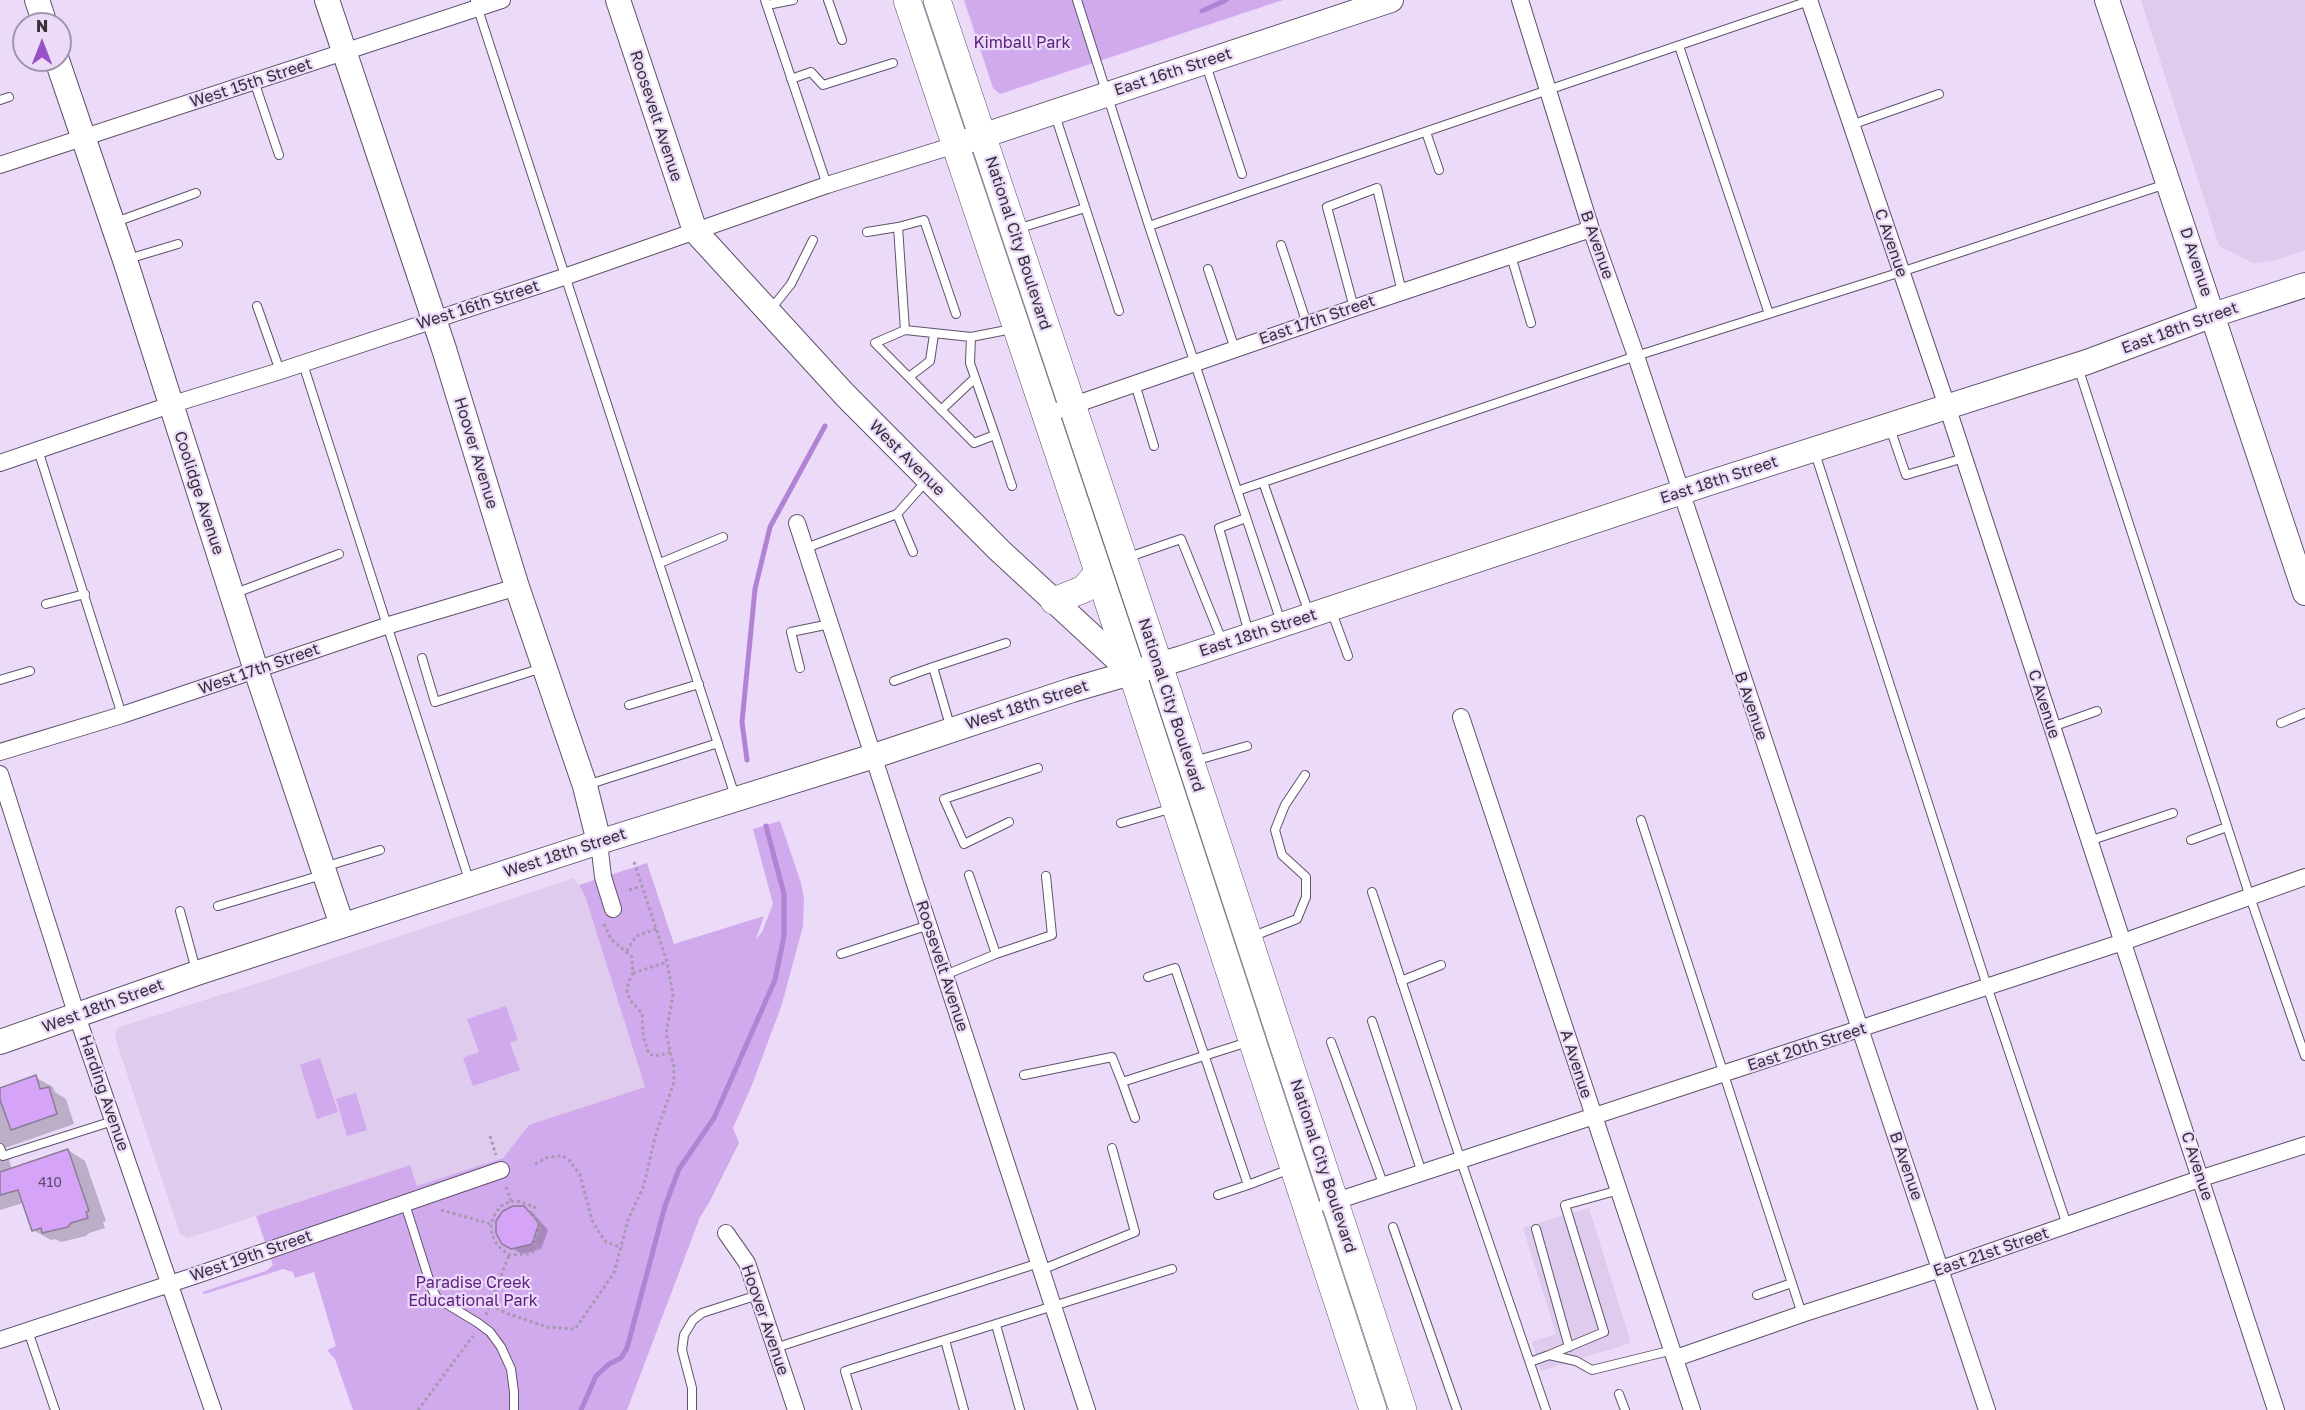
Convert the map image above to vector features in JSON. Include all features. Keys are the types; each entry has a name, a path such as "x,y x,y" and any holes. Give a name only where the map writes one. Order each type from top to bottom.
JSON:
{"main road":[{"name":"National City Boulevard","path":"907,0 1132,673 1306,1211 1373,1410"},
{"name":"National City Boulevard","path":"937,0 1159,665 1403,1410"},
{"path":"1054,601 1084,589 1098,573"}],"street":[{"name":"Hoover Avenue","path":"327,0 434,319 517,587 585,786 599,842 608,907"},
{"name":"West 15th Street","path":"0,165 344,52 476,4 502,0"},
{"name":"Roosevelt Avenue","path":"618,0 695,231"},
{"name":"East 16th Street","path":"955,145 1391,0"},
{"name":"B Avenue","path":"1520,0 1591,229 1636,356 1987,1410"},
{"name":"D Avenue","path":"2107,0 2305,593"},
{"name":"C Avenue","path":"1809,1 1947,406 2122,942 2202,1178 2276,1410"},
{"name":"Coolidge Avenue","path":"61,72 125,260 256,670 342,926"},
{"name":"West 16th Street","path":"0,463 567,276 827,185 955,145"},
{"name":"East 17th Street","path":"1045,415 1591,229"},
{"name":"West Avenue","path":"695,231 845,395 928,479 999,550 1132,673"},
{"name":"East 18th Street","path":"1132,673 1224,645 1680,493 2078,365 2213,315 2305,285"},
{"name":"Roosevelt Avenue","path":"797,523 1087,1410"},
{"name":"West 17th Street","path":"0,752 122,715 386,626 517,587"},
{"name":"West 18th Street","path":"0,1042 470,884 1132,673"},
{"name":"A Avenue","path":"1461,717 1692,1410"},
{"name":"Harding Avenue","path":"0,774 77,1016 213,1410"},
{"name":"East 20th Street","path":"1306,1211 1860,1030 2305,878"},
{"name":"East 21st Street","path":"1675,1354 1941,1269 2305,1144"},
{"name":"West 19th Street","path":"0,1340 501,1170"},
{"name":"Hoover Avenue","path":"726,1233 747,1263 796,1410"}],"lane":[{"path":"794,0 766,3 827,185"},
{"path":"828,0 842,40"},
{"path":"1077,0 1149,226 1282,626"},
{"path":"1149,226 1809,1"},
{"path":"476,4 567,276 736,799"},
{"path":"1679,46 1769,314"},
{"path":"1204,62 1242,174"},
{"path":"791,79 811,72 823,85 893,63"},
{"path":"254,81 279,155"},
{"path":"1851,125 1939,94"},
{"path":"1054,112 1119,311"},
{"path":"1426,132 1439,170"},
{"path":"1237,491 1636,356 2170,183"},
{"path":"1354,308 1327,207 1377,188 1402,292"},
{"path":"113,224 196,193"},
{"path":"1014,231 1085,208"},
{"path":"867,232 924,220 956,314"},
{"path":"898,227 905,330"},
{"path":"769,312 791,284 813,240"},
{"path":"125,260 178,244"},
{"path":"1281,245 1307,324"},
{"path":"1511,256 1531,323"},
{"path":"1208,269 1235,349"},
{"path":"257,306 280,371"},
{"path":"995,435 974,443 875,343 905,330 971,337 1016,328"},
{"path":"909,377 930,361 934,334"},
{"path":"971,337 970,363 1012,486"},
{"path":"303,364 470,884"},
{"path":"2078,365 2227,827 2305,1056"},
{"path":"941,410 975,378"},
{"path":"1135,384 1154,446"},
{"path":"1889,425 1906,475 1964,458"},
{"path":"39,450 122,715"},
{"path":"1814,450 1987,986 2067,1225"},
{"path":"806,548 897,514 928,479"},
{"path":"1263,482 1320,613 1348,656"},
{"path":"897,514 913,552"},
{"path":"1246,518 1219,528 1250,636"},
{"path":"660,562 723,537"},
{"path":"1123,559 1181,539 1224,645"},
{"path":"233,594 339,554"},
{"path":"46,604 85,594"},
{"path":"800,668 791,632 831,624"},
{"path":"894,681 1006,643"},
{"path":"422,658 435,702 545,667"},
{"path":"933,668 951,730"},
{"path":"0,680 30,671"},
{"path":"629,705 699,684"},
{"path":"2052,727 2097,711"},
{"path":"2281,723 2305,713"},
{"path":"585,786 718,743"},
{"path":"1190,762 1247,746"},
{"path":"1009,822 964,844 944,799 1038,768"},
{"path":"1248,939 1297,919 1306,897 1306,877 1282,855 1275,830 1285,806 1305,775"},
{"path":"1121,823 1176,807"},
{"path":"2089,841 2173,813"},
{"path":"1641,820 1802,1314"},
{"path":"2191,840 2227,827"},
{"path":"218,906 325,871 380,850"},
{"path":"969,875 996,954"},
{"path":"945,975 996,954 1052,935 1046,876"},
{"path":"1372,892 1546,1410"},
{"path":"180,911 197,974"},
{"path":"841,954 929,925"},
{"path":"1401,981 1441,965"},
{"path":"1148,976 1175,968 1248,1185"},
{"path":"1372,1021 1422,1173"},
{"path":"1122,1082 1252,1041"},
{"path":"1331,1042 1384,1186"},
{"path":"1024,1075 1112,1057 1135,1118"},
{"path":"0,1148 3,1156 113,1121"},
{"path":"775,1348 1040,1266 1135,1232 1112,1148"},
{"path":"1218,1195 1293,1168"},
{"path":"1530,1362 1604,1332 1565,1205 1619,1190"},
{"path":"405,1204 432,1289 437,1298 481,1324 501,1347 511,1369 514,1410"},
{"path":"1393,1227 1457,1410"},
{"path":"1536,1229 1569,1347"},
{"path":"857,1410 845,1371 1054,1308 1172,1269"},
{"path":"1757,1295 1791,1283"},
{"path":"692,1410 692,1388 682,1350 684,1335 688,1328 702,1312 758,1295"},
{"path":"996,1325 1020,1410"},
{"path":"28,1331 55,1410"},
{"path":"945,1340 964,1410"},
{"path":"1549,1355 1576,1361 1592,1370 1675,1354"},
{"path":"1619,1394 1625,1410"}],"path":[{"path":"491,1305 506,1313 547,1327 574,1329 614,1273 628,1220 644,1185 655,1137 674,1082 674,1067 666,1034 673,994 667,962 634,862"},
{"path":"642,886 608,907 611,939 633,957 633,974 628,983 627,992 630,1000 642,1013 643,1036 649,1054 655,1056 670,1052"},
{"path":"627,951 636,936 656,929"},
{"path":"633,974 667,962"},
{"path":"536,1164 546,1158 557,1156 570,1161 580,1175 592,1220 600,1234 606,1242 622,1248"},
{"path":"517,1201 535,1207 531,1212 538,1222 539,1229 533,1243 538,1248 523,1256 508,1255 492,1235 491,1224 501,1206 511,1202 517,1201"},
{"path":"437,1209 491,1224"},
{"path":"418,1410 481,1324 491,1305 508,1255"}],"shaded area":[{"path":"2141,0 2305,0 2305,250 2273,261 2253,263 2219,246"},
{"path":"574,878 585,896 645,1087 530,1125 503,1158 417,1186 410,1165 188,1238 180,1234 115,1037 120,1027"},
{"path":"1589,1208 1631,1343 1541,1371 1532,1342 1556,1334 1523,1228"}],"green space":[{"name":"Kimball Park","path":"964,0 1283,0 1000,94 993,88"},
{"name":"Paradise Creek Educational Park","path":"780,821 801,883 804,899 803,926 782,1004 752,1085 733,1128 739,1143 700,1217 627,1410 353,1410 335,1359 327,1350 336,1346 314,1272 295,1278 293,1272 283,1269 205,1294 202,1292 266,1271 273,1265 256,1216 410,1165 417,1186 503,1158 529,1125 645,1087 585,896 579,885 647,863 674,944 764,916 756,939 762,932 773,904 753,829"},
{"path":"506,1006 518,1040 510,1043 520,1070 473,1086 463,1058 479,1052 467,1019"},
{"path":"320,1058 338,1112 317,1119 300,1065"},
{"path":"356,1093 367,1130 347,1136 336,1099"}],"building":[{"path":"36,1075 40,1089 49,1087 57,1114 11,1130 0,1100 0,1088"},
{"path":"68,1149 89,1211 86,1212 88,1218 71,1223 68,1227 42,1233 41,1228 32,1231 18,1190 0,1195 0,1172"},
{"path":"513,1206 524,1206 539,1223 532,1244 511,1249 502,1244 496,1233 496,1221 503,1211"}],"waterway":[{"path":"1202,11 1226,0"},
{"path":"747,760 742,722 755,589 770,527 825,426"},
{"path":"581,1410 596,1376 609,1364 621,1358 627,1348 665,1206 679,1169 714,1118 775,980 784,936 784,894 766,826"}]}
